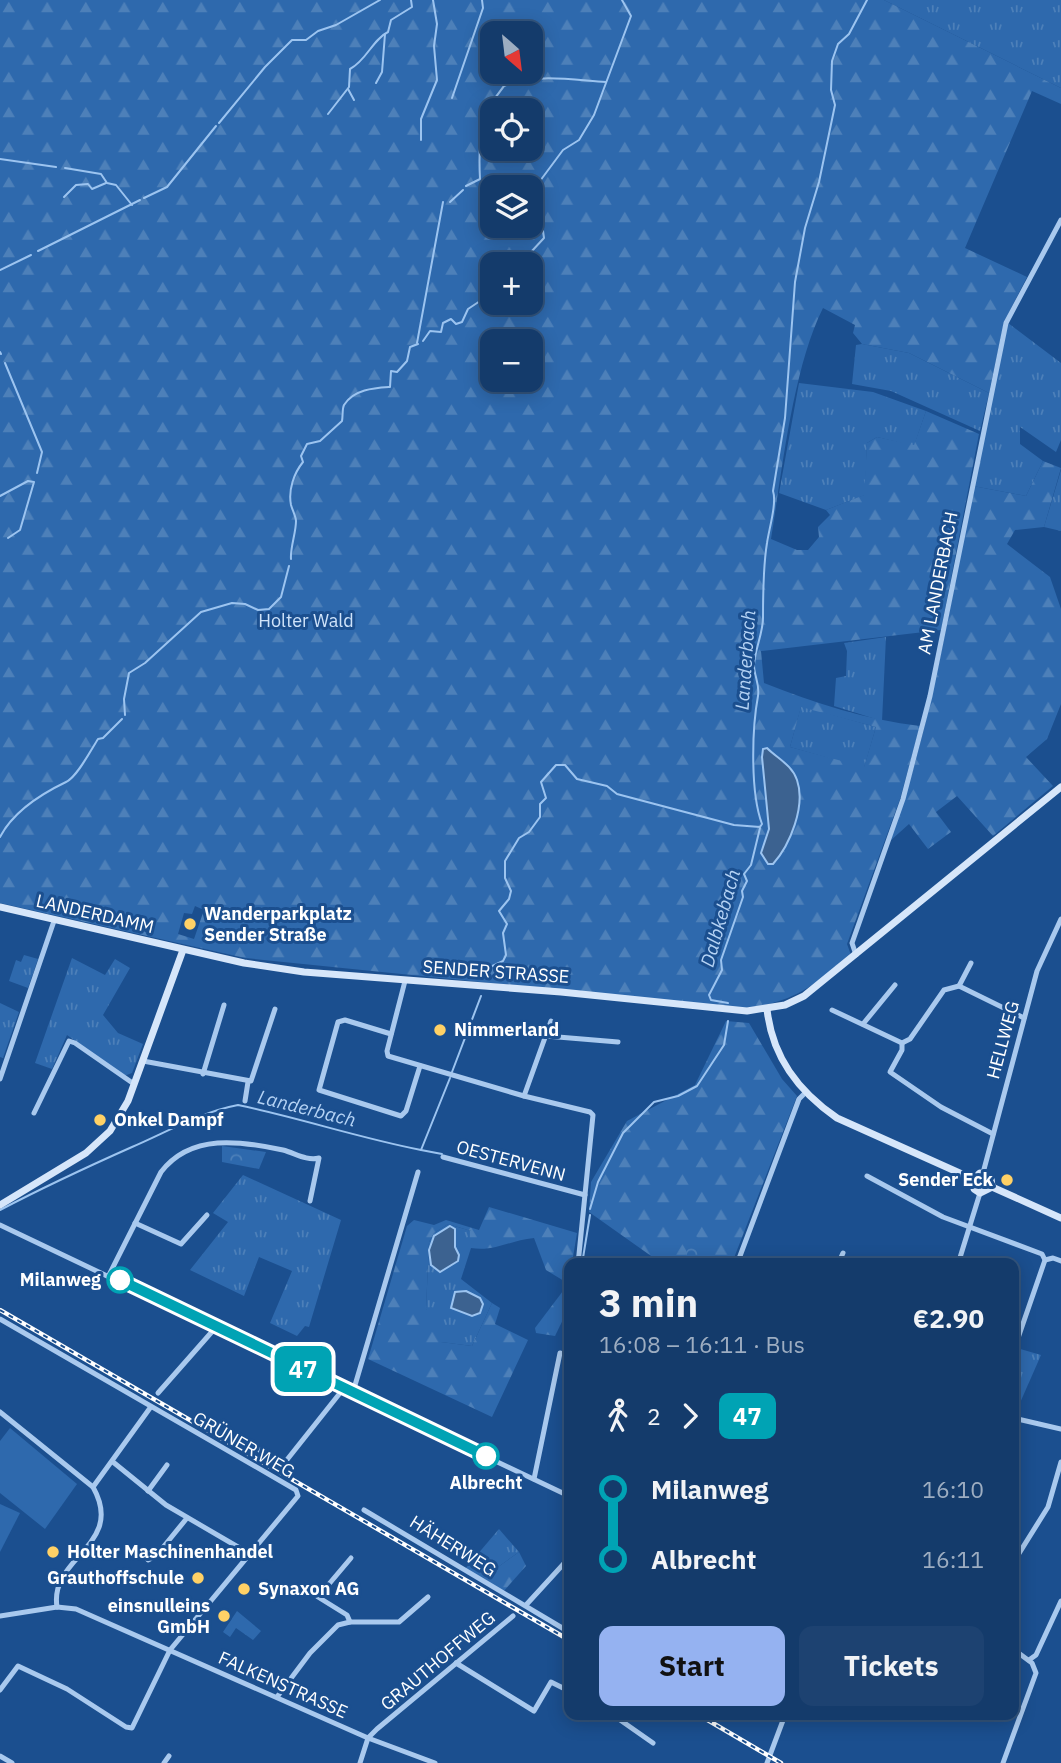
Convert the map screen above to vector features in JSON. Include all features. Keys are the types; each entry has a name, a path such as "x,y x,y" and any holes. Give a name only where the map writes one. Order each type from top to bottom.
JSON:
{"main road":[{"name":"SENDER STRASSE","path":"183,950 304,972 490,986 730,1010 767,1009 804,996 1061,787"},
{"name":"LANDERDAMM","path":"0,908 183,950"},
{"path":"0,1205 98,1143 121,1115 183,950"},
{"path":"767,1009 779,1056 804,1094 837,1118 973,1179"},
{"path":"973,1179 983,1173 991,1178 992,1187"},
{"path":"973,1179 973,1186 980,1193 992,1187"},
{"path":"992,1187 1061,1218"}],"street":[{"name":"AM LANDERBACH","path":"856,955 852,943 903,799 930,696 1006,323 1061,220"},
{"name":"HELLWEG","path":"983,1173 1037,971 1061,919"},
{"path":"0,1079 54,921"},
{"path":"958,986 971,963"},
{"path":"405,981 388,1056 524,1096 590,1112 593,1115 585,1195"},
{"path":"863,1024 895,985"},
{"path":"902,1044 910,1040 944,990 958,986 1024,1018"},
{"path":"203,1074 224,1005"},
{"path":"245,1101 247,1082 252,1078 275,1009"},
{"path":"832,1010 902,1044"},
{"path":"391,1034 345,1020 338,1022 318,1090 401,1116 406,1111 420,1066"},
{"path":"524,1096 551,1021"},
{"path":"546,1036 618,1042"},
{"path":"34,1113 69,1041 134,1084"},
{"path":"902,1044 902,1050 890,1072 941,1107 993,1134"},
{"path":"143,1061 247,1082"},
{"path":"739,1258 799,1099 804,1094"},
{"path":"108,1275 151,1186 168,1164 187,1151 217,1142 242,1143 285,1151 308,1159 319,1158 310,1201"},
{"name":"OESTERVENN","path":"443,1157 585,1195 579,1258"},
{"path":"353,1392 418,1172"},
{"path":"867,1176 943,1217 1038,1252 1045,1260"},
{"path":"960,1258 980,1193"},
{"path":"135,1223 181,1244 207,1214"},
{"path":"0,1225 217,1326 564,1494"},
{"path":"841,1258 843,1253"},
{"path":"1045,1260 1053,1258 1061,1261"},
{"path":"1019,1335 1045,1260"},
{"name":"GRÜNER WEG","path":"0,1319 298,1493 170,1650 132,1728 125,1727 67,1689 18,1666 0,1690"},
{"path":"158,1393 217,1326"},
{"path":"534,1479 560,1353"},
{"path":"256,1447 282,1466 344,1388"},
{"path":"93,1487 150,1408"},
{"path":"0,1412 93,1487 101,1503 103,1518 97,1534 57,1586 57,1607"},
{"path":"1019,1419 1061,1429"},
{"path":"113,1462 187,1518 250,1554"},
{"path":"1019,1553 1048,1507 1061,1462"},
{"path":"148,1491 167,1465"},
{"name":"HÄHERWEG","path":"365,1510 564,1629"},
{"path":"148,1560 156,1556 187,1518"},
{"path":"350,1622 347,1615 318,1597 351,1558"},
{"path":"526,1605 564,1563"},
{"path":"277,1697 327,1633 350,1622 398,1622 428,1597"},
{"path":"1029,1660 1036,1655 1061,1601"},
{"name":"FALKENSTRASSE","path":"0,1616 57,1607 76,1609 368,1738 435,1763"},
{"name":"GRAUTHOFFWEG","path":"368,1738 513,1616"},
{"path":"1003,1763 1034,1683 1034,1667 1019,1653"},
{"path":"456,1664 534,1710 551,1682 564,1688"},
{"path":"620,1720 653,1743"},
{"path":"767,1763 783,1720"},
{"path":"360,1763 368,1738"},
{"path":"0,1756 12,1763"},
{"path":"164,1763 169,1756"}],"green space":[{"name":"Holter Wald","path":"0,0 884,0 1061,88 1061,104 1032,91 965,248 1027,277 1004,322 989,393 909,353 862,344 853,333 855,325 823,308 796,390 771,539 797,550 808,550 819,537 818,527 830,515 826,510 864,495 867,443 877,437 914,445 926,411 979,434 941,630 761,651 764,683 841,710 920,726 900,799 847,944 851,955 804,990 780,1001 747,1009 245,958 0,903","holes":["801,707 876,727 864,767 790,747","763,749 784,761 800,798 782,853 761,853 769,829","195,906 204,910 194,939 178,934 184,913 192,914"]},
{"path":"884,0 1061,0 1061,88"},
{"path":"1008,323 1061,363 1061,440 1056,452 1020,427 1020,444 1043,461 1026,496 973,486"},
{"path":"856,345 909,353 989,393 980,431 891,391 852,384"},
{"path":"799,383 873,392 926,411 914,446 877,437 867,443 865,495 826,510 779,493"},
{"path":"1043,461 1061,468 1044,527 1015,530 1007,544 1050,577 1061,609 1061,704 1047,739 1026,757 1053,786 993,836 957,796 936,812 951,832 928,849 909,824 890,841 905,798 929,710 973,486 1026,496"},
{"path":"1061,470 1061,531 1044,527"},
{"path":"886,637 882,721 834,706 836,678 846,676 847,651 844,643"},
{"path":"801,706 876,727 864,768 790,747"},
{"path":"24,955 38,959 28,988 9,981 16,960 21,962"},
{"path":"72,958 105,975 115,959 130,968 103,1015 118,1033 143,1044 132,1073 124,1076 67,1035 52,1069 35,1063"},
{"path":"0,1003 19,1012 3,1058 0,1057"},
{"path":"726,1021 749,1023 782,1079 797,1096 734,1258 654,1258 589,1212 591,1182 627,1121 695,1085"},
{"path":"222,1146 266,1152 259,1169 222,1162"},
{"path":"243,1175 341,1220 309,1327 305,1326 297,1336 270,1323 292,1271 259,1257 244,1296 190,1270 228,1222 213,1213"},
{"path":"489,1207 577,1233 573,1258 564,1258 564,1281 546,1270 534,1238 495,1247 471,1248 471,1231 448,1224 434,1233 429,1242 426,1309 443,1323 441,1342 472,1346 492,1303 500,1308 495,1324 528,1340 492,1417 368,1359 407,1226 414,1220 434,1225 446,1220 479,1230"},
{"path":"448,1224 471,1231 471,1248 461,1279 492,1303 472,1346 441,1342 426,1309 429,1242 434,1233"},
{"path":"694,1234 718,1258 684,1258"},
{"path":"564,1290 564,1317 555,1336 536,1333 535,1328"},
{"path":"1019,1349 1041,1355 1019,1405"},
{"path":"10,1428 77,1484 45,1529 0,1493 0,1441"},
{"path":"0,1504 20,1513 0,1552"},
{"path":"499,1529 519,1552 481,1579 465,1569"},
{"path":"519,1552 526,1566 503,1592 481,1579"},
{"path":"237,1611 261,1631 253,1640 236,1628 230,1637 223,1632"}],"shaded area":[{"path":"767,748 792,770 799,790 795,825 773,864 768,864 761,853 769,829 762,757 763,749"},
{"path":"450,1226 455,1229 458,1261 440,1272 431,1265 429,1250 434,1236"},
{"path":"466,1291 480,1298 483,1304 480,1313 472,1316 451,1308 455,1292"}],"waterway":[{"path":"219,123 265,67 292,40 306,40 318,31 336,25 380,0"},
{"path":"328,114 349,87 350,69 388,32 391,20 412,7 411,0"},
{"path":"421,140 421,119 437,80 434,46 437,24 433,0"},
{"path":"452,98 483,8 482,0"},
{"path":"543,177 563,150 579,140 594,115 631,16 622,0"},
{"name":"Landerbach","path":"483,977 486,969 503,961 506,955 503,933 507,924 499,911 509,899 511,891 505,878 505,861 519,838 529,832 540,817 540,804 546,798 541,782 556,765 565,765 577,779 607,786 617,794 734,825 760,827 762,824 754,778 753,742 758,692 754,665 763,624 766,552 785,418 795,282 805,228 819,182 835,105 831,90 832,61 838,44 849,34 867,0"},
{"path":"376,83 382,72 385,34"},
{"path":"466,186 480,179 480,141 485,118 504,86 541,78 606,82"},
{"path":"348,89 354,100"},
{"path":"144,198 167,187 216,126"},
{"path":"0,159 56,167"},
{"path":"65,168 101,174 107,183 116,185 132,205"},
{"path":"64,197 76,185 88,184 92,189 106,183"},
{"path":"450,202 463,190"},
{"path":"38,251 140,200"},
{"path":"417,343 443,202"},
{"path":"531,252 544,238 543,231"},
{"path":"0,270 31,255"},
{"path":"423,341 430,331 441,332 443,323 451,319 456,324 462,322 468,309 480,301"},
{"path":"291,559 296,521 290,499 291,488 294,476 303,462 301,456 307,444 320,441 342,421 344,405 353,396 365,390 390,387 391,371 397,372 407,361 410,347 418,344"},
{"path":"5,363 42,452 37,473"},
{"path":"0,496 28,481 34,482 20,530 8,538"},
{"path":"125,715 124,699 129,673 145,663 201,612 232,603 245,604 258,610 269,609 281,597 289,566"},
{"path":"0,837 12,820 28,805 75,775 98,739 103,738 122,719"},
{"name":"Dalbkebach","path":"728,1003 711,1000 709,995 722,970 721,960 747,881 744,874 751,865 760,828"},
{"name":"Landerbach","path":"452,1072 481,996"},
{"name":"Dalbkebach","path":"590,1209 598,1182 623,1133 654,1102 678,1096 697,1086 724,1045 728,1021"},
{"name":"Landerbach","path":"0,1210 184,1123 238,1105 421,1150 450,1078"},
{"path":"421,1150 442,1154"},
{"name":"Dalbkebach","path":"583,1258 590,1215"}],"railway":[{"path":"0,1310 564,1637"},
{"path":"708,1720 781,1763"}],"bus line":[{"name":"47","path":"120,1280 486,1456"}],"place":[{"name":"Wanderparkplatz Sender Straße","path":"190,924"},
{"name":"Nimmerland","path":"440,1030"},
{"name":"Onkel Dampf","path":"100,1120"},
{"name":"Sender Eck","path":"1007,1180"},
{"name":"Milanweg","path":"120,1280"},
{"name":"Albrecht","path":"486,1456"},
{"name":"Holter Maschinenhandel","path":"53,1552"},
{"name":"Grauthoffschule","path":"198,1578"},
{"name":"Synaxon AG","path":"244,1589"},
{"name":"einsnulleins GmbH","path":"224,1616"}]}
